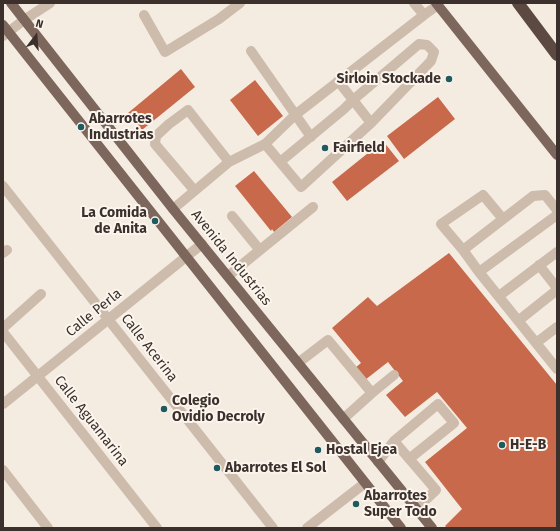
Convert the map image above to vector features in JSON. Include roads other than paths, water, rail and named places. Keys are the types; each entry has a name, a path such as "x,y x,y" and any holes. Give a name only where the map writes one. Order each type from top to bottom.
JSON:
{"highway":[{"path":"518,3 557,54"}],"main road":[{"name":"Avenida Industrias","path":"11,3 173,208 432,528"},
{"path":"437,4 557,155"},
{"path":"5,31 401,528"}],"street":[{"path":"5,31 50,3"},
{"path":"144,15 166,52 219,19 240,3"},
{"path":"414,3 424,15"},
{"path":"173,208 229,162 265,144 295,116 338,81 437,4"},
{"path":"265,144 280,162 301,187 371,123 431,61 434,52 427,45 419,44 280,162"},
{"path":"251,51 295,116 311,136"},
{"path":"338,81 371,123"},
{"path":"194,190 155,144 156,136 169,124 188,110 229,162"},
{"name":"Calle Acerina","path":"3,186 273,528"},
{"path":"503,219 483,195 441,224 557,370"},
{"path":"463,250 533,196 545,195 557,210"},
{"path":"228,276 312,207"},
{"path":"479,272 557,215"},
{"path":"232,216 259,249"},
{"name":"Calle Perla","path":"3,404 202,244"},
{"path":"499,296 557,252"},
{"path":"518,320 557,289 539,265"},
{"path":"3,328 41,294"},
{"path":"536,343 557,327"},
{"name":"Calle Aguamarina","path":"3,332 157,528"},
{"path":"298,363 328,340 372,393"},
{"path":"343,419 394,375"},
{"path":"378,462 394,441 438,404 454,424 409,459"},
{"path":"394,441 436,490 417,508"},
{"path":"3,470 48,528"},
{"path":"307,528 365,483"}],"place":[{"name":"Sirloin Stockade","path":"449,79"},
{"name":"Abarrotes Industrias","path":"81,127"},
{"name":"Fairfield","path":"325,148"},
{"name":"La Comida de Anita","path":"155,221"},
{"name":"Colegio Ovidio Decroly","path":"164,409"},
{"name":"H-E-B","path":"502,445"},
{"name":"Hostal Ejea","path":"318,450"},
{"name":"Abarrotes El Sol","path":"217,468"},
{"name":"Abarrotes Super Todo","path":"356,504"}]}
